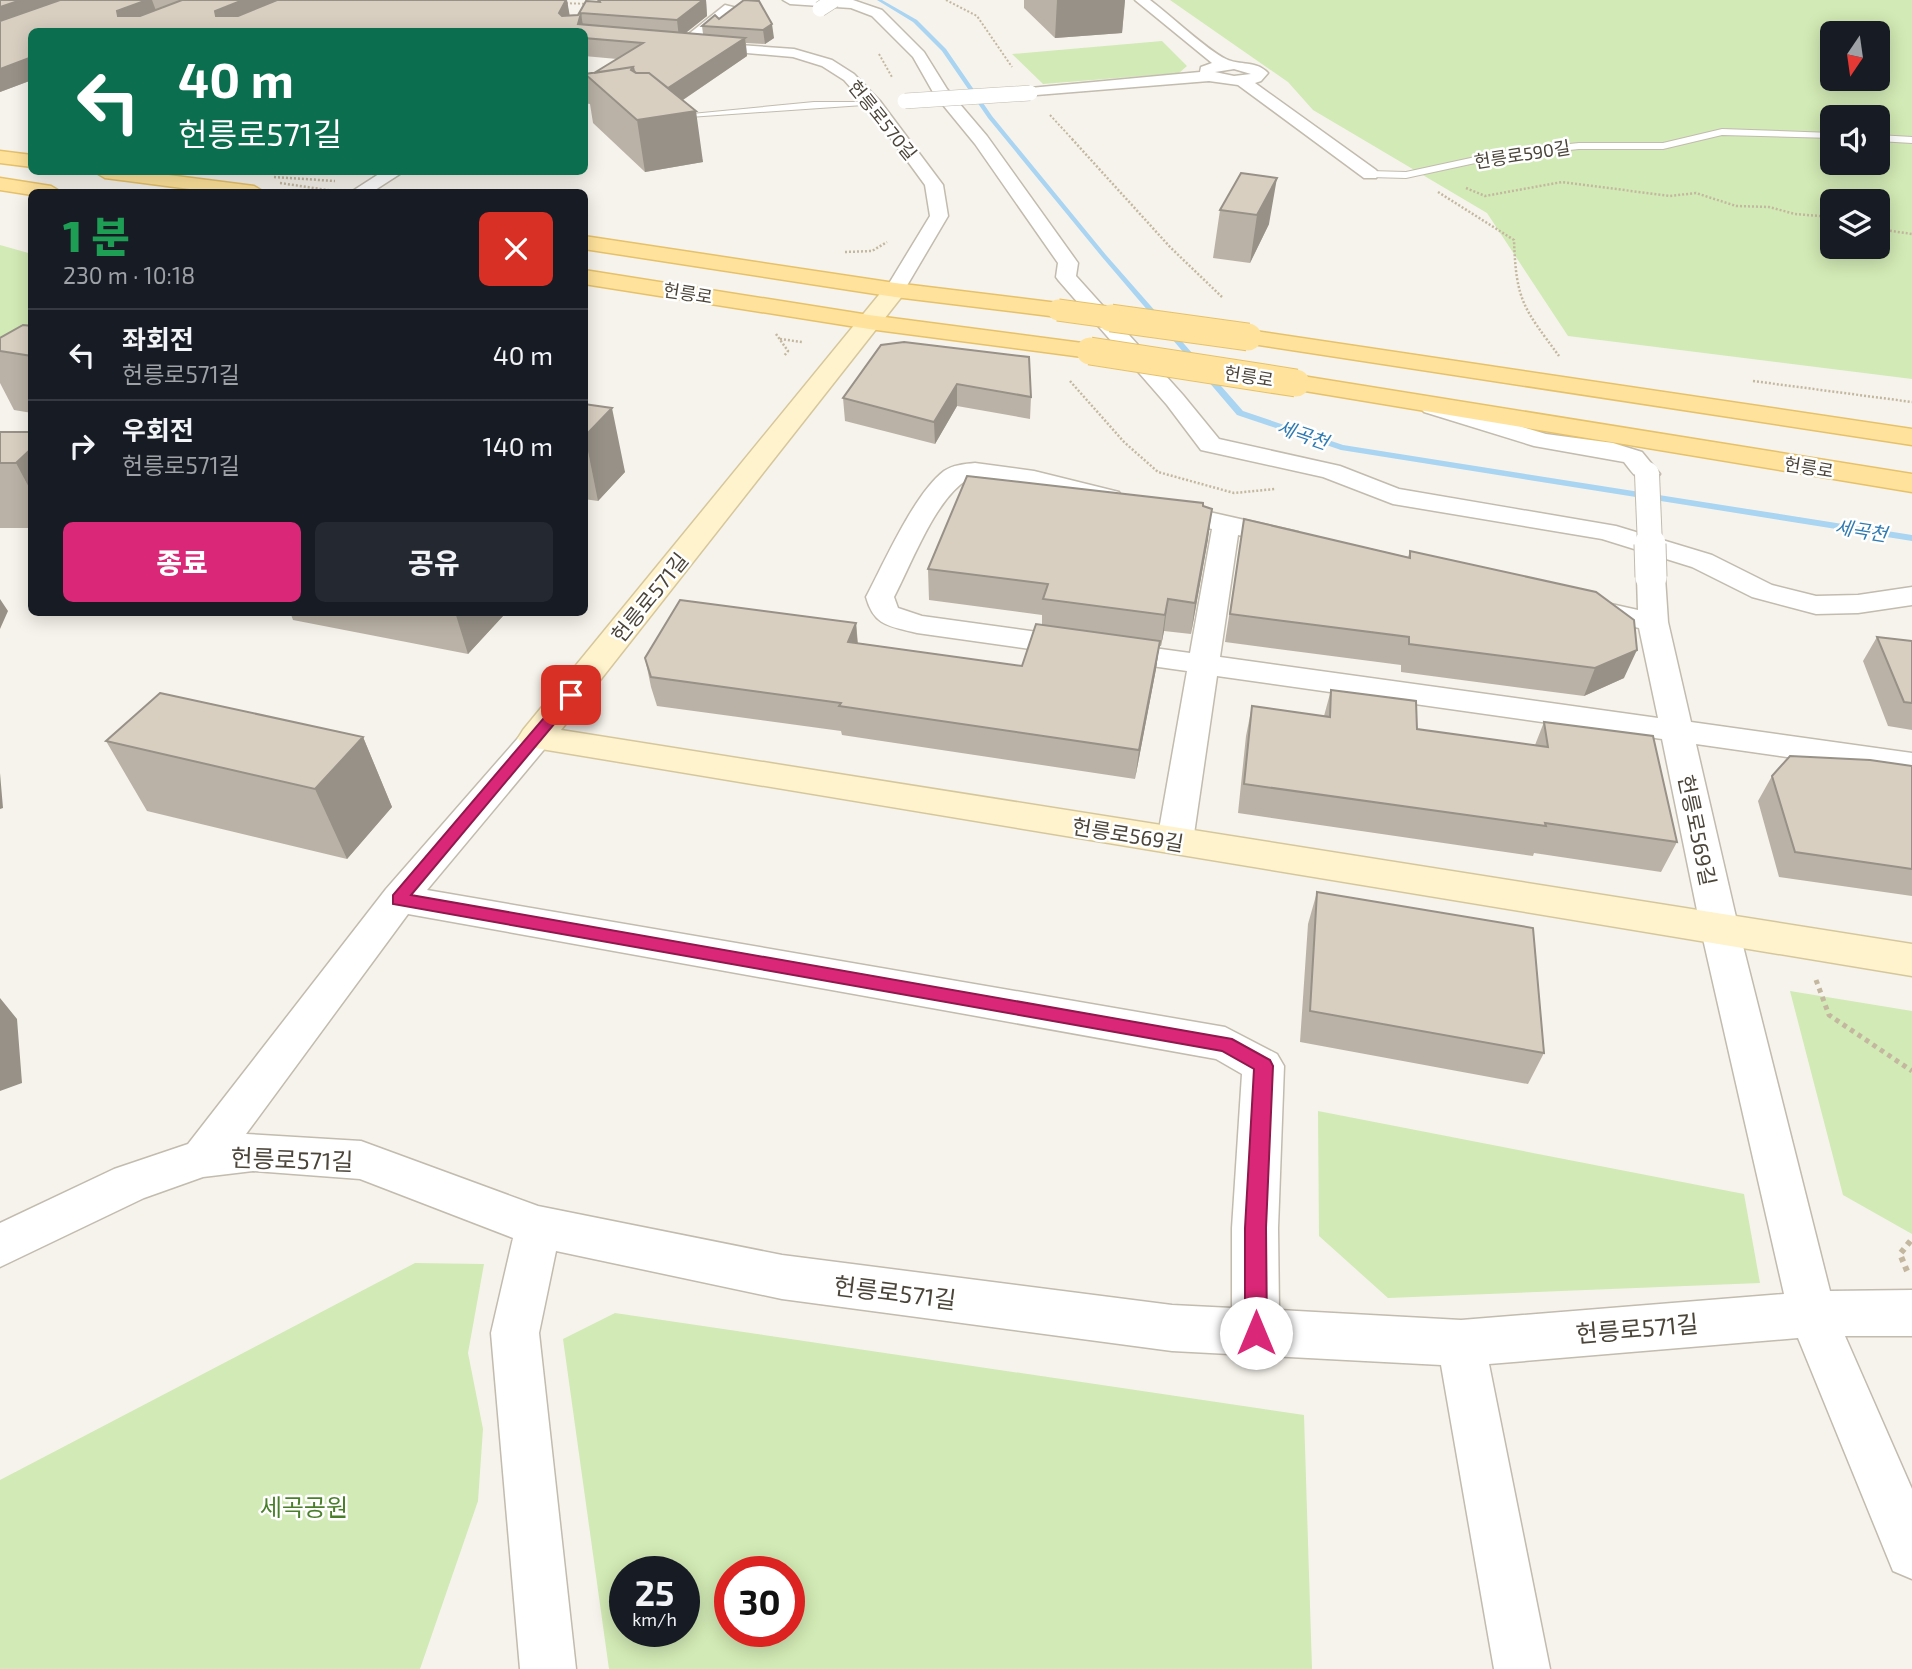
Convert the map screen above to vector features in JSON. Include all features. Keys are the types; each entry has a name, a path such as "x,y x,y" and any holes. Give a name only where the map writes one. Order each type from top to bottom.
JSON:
{"main road":[{"path":"0,157 28,160"},
{"path":"127,175 232,189"},
{"path":"0,184 32,189"},
{"name":"헌릉로","path":"588,243 895,290 1248,337 1574,389 1912,437"},
{"name":"헌릉로","path":"588,278 1296,383 1912,484"}],"street":[{"path":"790,0 853,4 867,8 877,13 919,55 940,91 981,140 1068,263 1066,277 1175,400 1210,445 1331,471 1393,496 1606,532 1702,561 1762,591 1816,605 1858,604 1912,596"},
{"path":"820,9 834,0"},
{"path":"1142,0 1224,65"},
{"name":"헌릉로570길","path":"730,8 678,43 794,53 827,63 849,77 874,104 934,185 939,216 895,290"},
{"path":"874,104 1209,76 1242,81 1256,78 1260,73 1247,67 1224,65 1206,70 1209,76"},
{"name":"헌릉로590길","path":"1242,81 1370,174"},
{"path":"365,189 389,175"},
{"name":"헌릉로571길","path":"203,1158 399,899 537,738 895,290"},
{"name":"헌릉로569길","path":"1432,407 1543,441 1613,451 1633,457 1647,474 1653,622 1720,930"},
{"path":"1319,546 989,470 960,472 941,486 880,597 886,614 917,624 1912,764"},
{"path":"1175,841 1226,524"},
{"path":"1559,601 1653,622"},
{"name":"헌릉로569길","path":"537,738 1912,960"},
{"path":"399,899 1225,1044 1263,1066 1255,1228 1256,1333"},
{"path":"1720,930 1812,1314 1912,1552"},
{"name":"헌릉로571길","path":"0,1246 130,1183 203,1158 253,1152 361,1160 538,1227 782,1277 1172,1328 1461,1343 1812,1314 1910,1294"},
{"path":"538,1227 515,1333 548,1669"},
{"path":"1461,1343 1522,1669"}],"lane":[{"path":"669,116 814,104 874,104"},
{"name":"헌릉로590길","path":"1370,174 1406,174 1503,154 1579,146 1663,146 1722,132 1820,136"},
{"path":"1890,139 1912,140"}],"path":[{"path":"946,0 977,16 1030,93 1170,247 1225,300"},
{"path":"1406,174 1514,240 1515,280 1523,306 1550,340 1574,389"},
{"path":"270,176 324,182 343,180"},
{"path":"1425,184 1458,186 1485,195 1562,182 1670,196 1696,193 1736,206 1769,207 1795,215 1820,216"},
{"path":"1890,231 1912,234"},
{"path":"1803,943 1829,1015 1912,1071"},
{"path":"1910,1294 1900,1254 1912,1239"}],"green space":[{"path":"1170,0 1912,0 1912,379 1568,336 1487,213 1313,110 1288,82"},
{"path":"1162,41 1187,66 1179,73 1043,84 1012,54"},
{"path":"0,245 28,253 28,351 0,370"},
{"path":"1790,991 1912,1011 1912,1234 1843,1195"},
{"path":"1318,1111 1744,1194 1760,1283 1388,1298 1319,1236"},
{"name":"세곡공원","path":"415,1263 484,1264 468,1353 483,1429 478,1501 420,1669 0,1669 0,1480"},
{"path":"615,1313 1304,1415 1312,1669 609,1669 563,1339"}],"building":[{"path":"0,0 21,0 0,7"},
{"path":"60,0 147,0 117,11 118,16 140,16 182,0 243,0 215,11 216,16 238,16 277,0 566,0 559,13 562,16 578,15 586,1 703,0 677,20 581,13 578,24 745,38 668,88 649,73 636,73 633,67 594,73 643,43 588,38 588,28 28,28 28,58 0,69 0,21"},
{"path":"744,0 759,1 772,24 763,30 702,26 715,15 719,19"},
{"path":"633,67 631,70 636,73 649,73 696,111 637,120 588,77 588,74"},
{"path":"1241,173 1277,178 1257,215 1220,210"},
{"path":"23,325 28,326 28,355 0,351 0,338"},
{"path":"904,342 1029,357 1031,397 957,384 934,422 843,398 881,345"},
{"path":"588,405 612,408 588,433"},
{"path":"0,432 28,432 28,452 16,463 0,463"},
{"path":"967,476 1203,503 1203,506 1212,509 1195,603 1168,599 1165,615 1043,599 1048,584 928,569"},
{"path":"1244,519 1410,558 1410,551 1596,592 1634,620 1637,650 1595,668 1409,644 1409,637 1230,614"},
{"path":"680,600 856,623 848,642 1022,666 1036,624 1160,641 1139,750 839,706 841,703 651,677 645,658"},
{"path":"1877,637 1912,641 1912,703 1904,702"},
{"path":"1331,690 1416,701 1417,729 1548,747 1544,722 1653,736 1677,842 1244,784 1252,706 1330,717"},
{"path":"160,693 363,737 315,789 106,741"},
{"path":"1790,756 1870,760 1912,766 1912,869 1795,852 1772,776"},
{"path":"1317,892 1533,928 1544,1053 1310,1011"}],"waterway":[{"name":"세곡천","path":"879,0 915,21 944,50 990,117 1104,256 1240,413 1341,447 1912,538"}],"route":[{"path":"571,695 399,899 1225,1044 1263,1066 1255,1228 1256,1333"}]}
